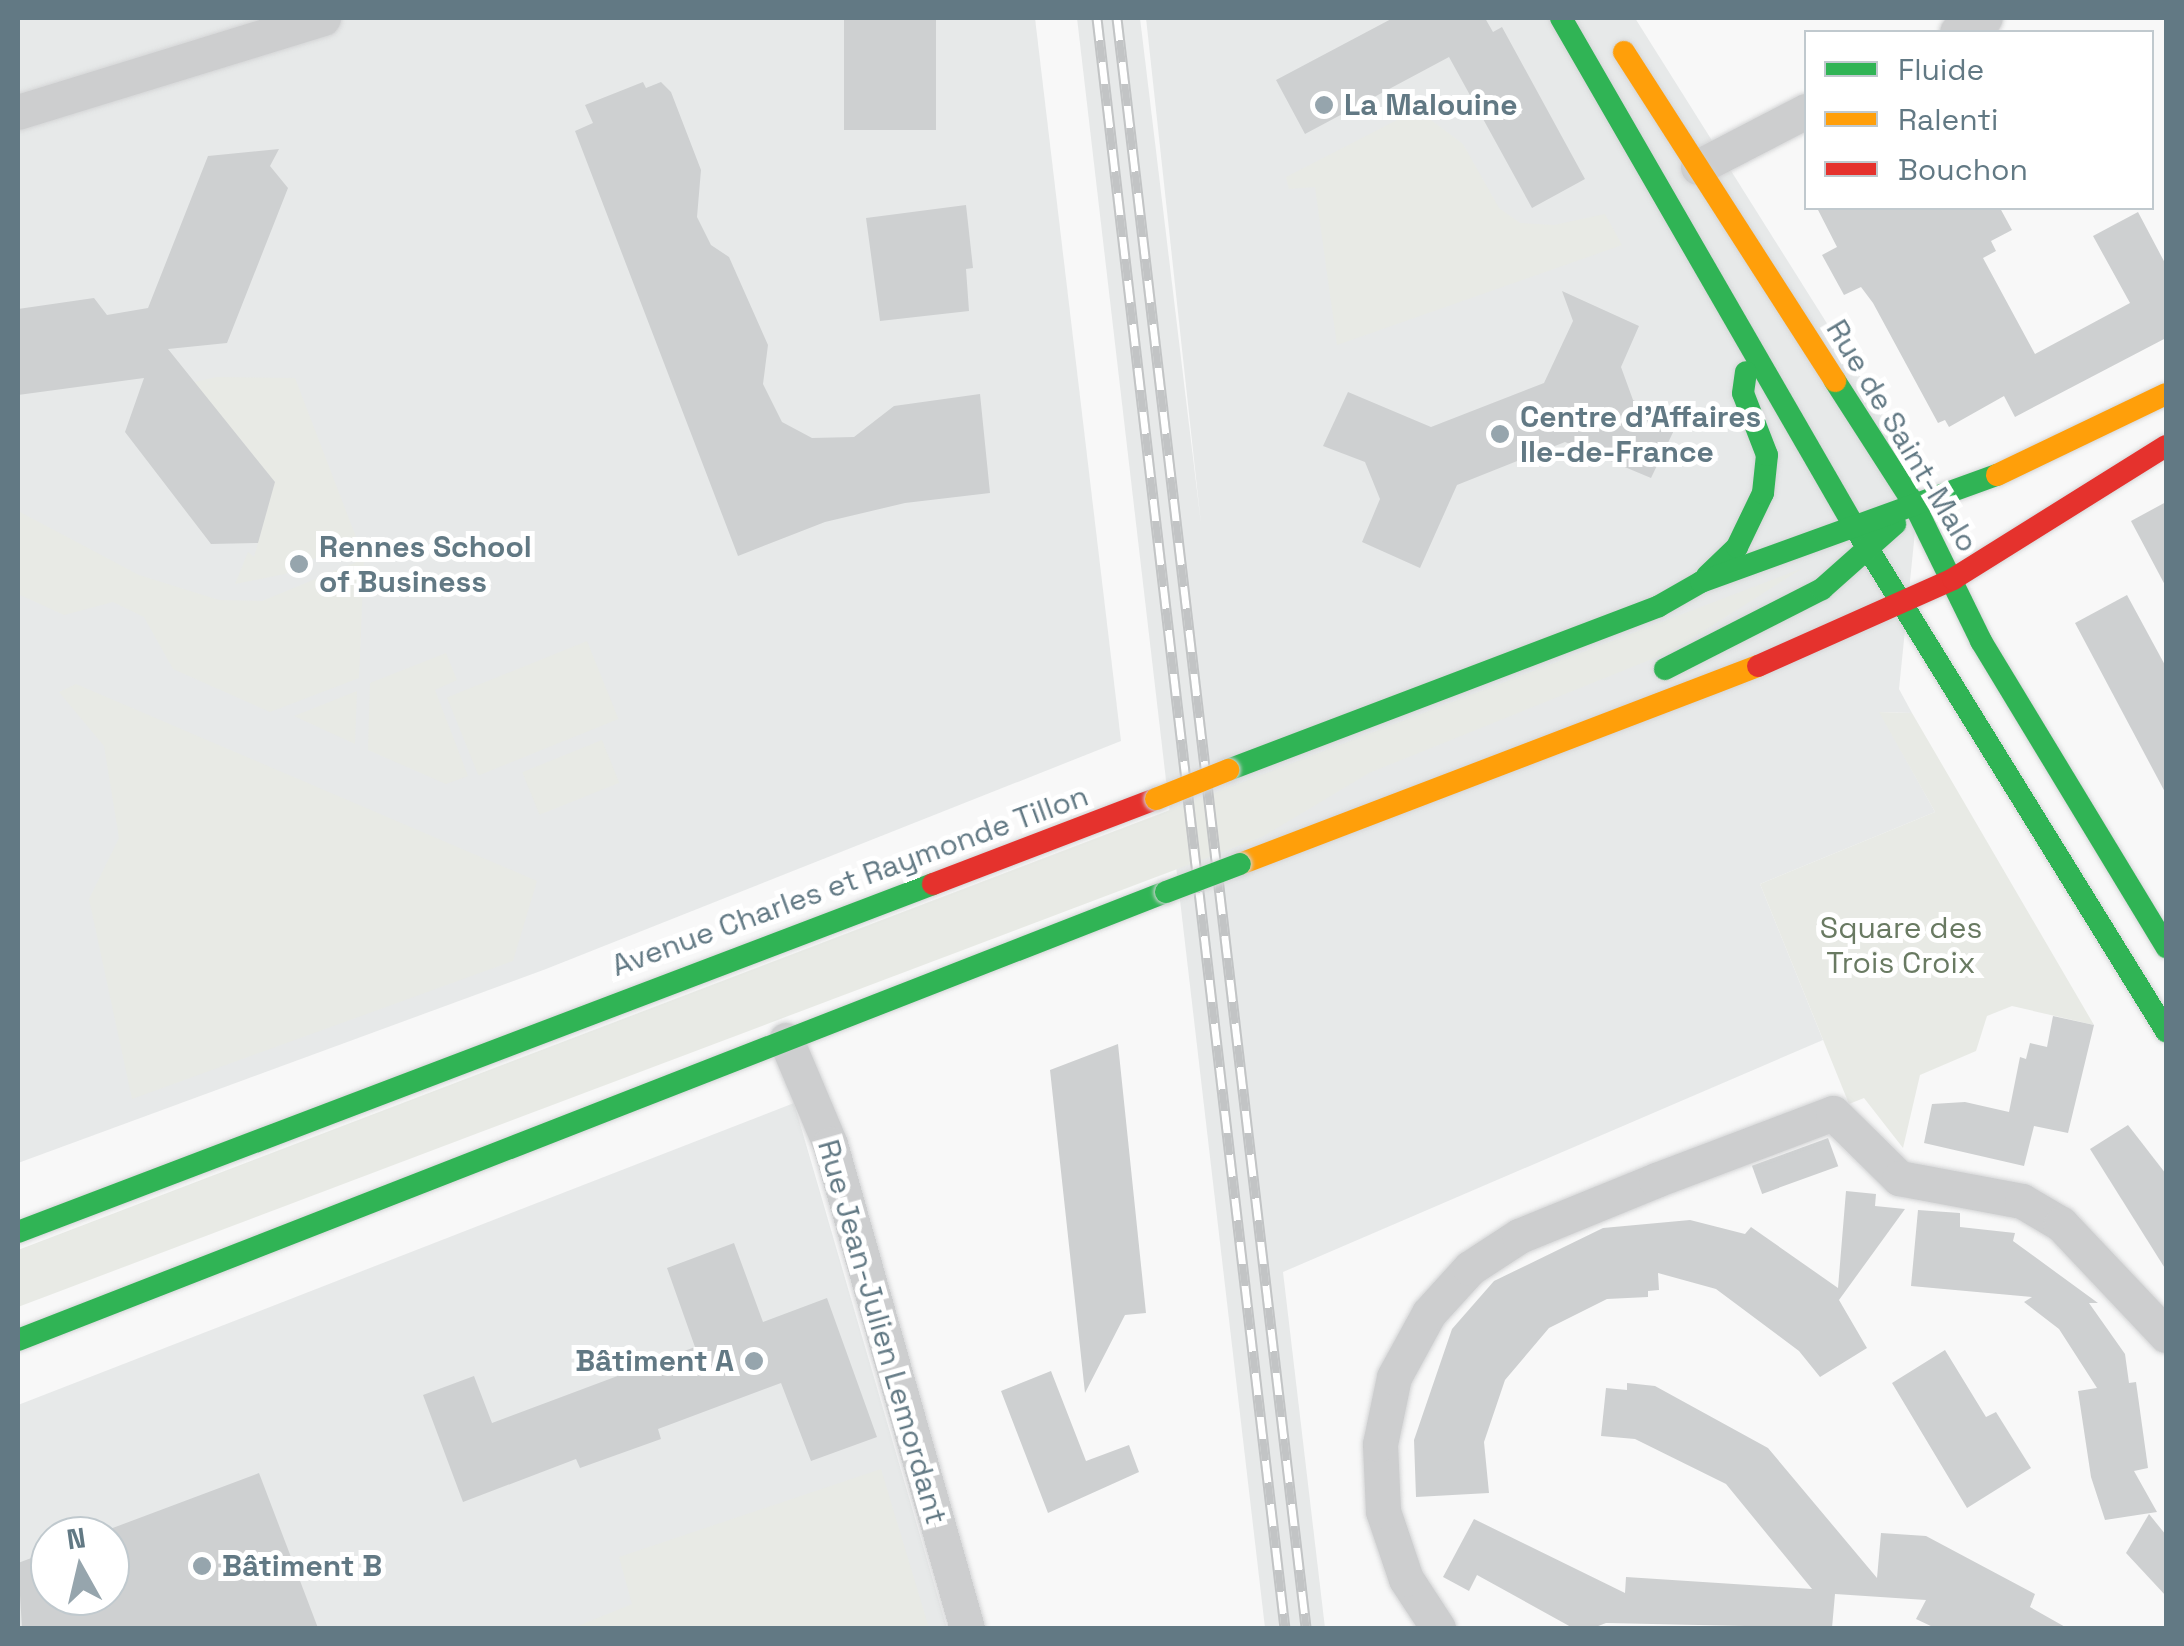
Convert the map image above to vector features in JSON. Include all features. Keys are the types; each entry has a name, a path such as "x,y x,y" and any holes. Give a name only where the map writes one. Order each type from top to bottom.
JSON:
{"main road":[{"path":"1561,18 1854,526 2166,1031"},
{"name":"Rue de Saint-Malo","path":"1612,34 1914,504 1946,543 1954,579 1981,640 2166,946"},
{"name":"Avenue Charles et Raymonde Tillon","path":"1700,582 1736,547 1764,493 1764,439 1743,393 1750,344"},
{"path":"2038,484 2166,396"},
{"name":"Avenue Charles et Raymonde Tillon","path":"18,1232 1659,606 1700,582 1997,475 2166,396"},
{"path":"18,1340 1507,762 1903,604 1954,579 2166,446"},
{"path":"1507,762 1630,687 1799,603 1870,550 1914,504"},
{"path":"1903,604 1946,543"}],"street":[{"path":"18,112 322,18"},
{"path":"1960,30 1985,18"},
{"path":"1698,167 1804,111"},
{"name":"Rue Jean-Julien Lemordant","path":"786,1040 830,1144 966,1628"},
{"path":"1438,1628 1406,1579 1379,1479 1394,1377 1429,1313 1470,1268 1519,1236 1833,1113 1898,1178 2022,1201 2061,1224 2166,1335"}],"shaded area":[{"name":"Rennes School of Business","path":"18,18 1035,18 1121,741 546,969 18,1163"},
{"path":"1077,18 1140,18 1201,524 1146,18 1635,18 1921,473 1899,689 1912,713 1880,712 1935,812 1760,884 1823,1040 1283,1272 1325,1628 1265,1628"},
{"path":"794,1103 947,1628 18,1628 18,1405"}],"green space":[{"path":"1427,117 1463,144 1499,208 1520,223 1554,225 1605,214 1622,245 1337,345 1315,187 1289,189 1286,177 1397,120"},
{"path":"217,377 295,378 356,537 285,574 235,584 248,552 254,557 275,482 194,382"},
{"path":"18,511 139,575 219,600 262,601 364,559 359,678 270,712 173,669 144,617 113,602 64,615 18,594"},
{"path":"1803,568 1672,651 1369,773 1262,837 18,1307 18,1250"},
{"path":"587,641 618,719 478,775 447,698"},
{"path":"446,653 457,680 435,690 468,776 446,784 368,750 370,683"},
{"path":"76,684 537,881 513,961 132,1099 89,899 119,838 104,746 59,692"},
{"path":"357,691 355,744 294,716"},
{"name":"Square des Trois Croix","path":"1879,712 1912,713 2094,1025 2012,1006 1987,1016 1976,1051 1920,1075 1903,1148 1864,1098 1849,1104 1760,884 1935,812"},
{"path":"602,740 619,783 539,815 522,772"},
{"path":"881,1469 929,1628 573,1628 632,1604 619,1557"}],"building":[{"path":"844,18 936,18 936,130 844,130"},
{"name":"La Malouine","path":"1393,18 1485,18 1493,32 1502,27 1585,179 1532,208 1449,57 1305,134 1276,80"},
{"path":"643,82 646,88 661,82 671,92 701,170 697,217 711,245 729,257 768,345 763,384 782,422 812,438 854,437 894,406 980,394 990,493 905,503 825,522 738,556 575,131 593,123 585,105"},
{"path":"279,149 270,166 288,188 227,343 168,349 275,482 258,543 211,544 125,432 144,378 18,395 18,309 94,298 107,315 148,308 208,156"},
{"path":"966,205 973,268 966,269 969,311 880,321 866,218"},
{"path":"1818,210 2001,210 2012,230 1991,241 1996,251 1983,258 2035,354 2130,303 2093,236 2138,212 2166,265 2166,338 2015,417 2004,396 1949,427 1945,420 1938,423 1861,287 1844,295 1822,255 1837,247"},
{"name":"Centre d'Affaires Ile-de-France","path":"1562,291 1639,326 1621,367 1633,400 1678,422 1651,478 1565,442 1457,485 1420,568 1362,542 1380,499 1365,462 1323,446 1348,392 1431,427 1544,383 1573,321"},
{"path":"2166,502 2166,587 2131,521"},
{"path":"2127,595 2166,667 2166,794 2075,623"},
{"path":"2053,1016 2094,1025 2068,1133 2034,1126 2024,1166 1924,1143 1932,1104 1965,1102 2009,1112 2020,1057 2026,1059 2030,1043 2047,1047"},
{"path":"1118,1044 1146,1313 1125,1315 1085,1393 1050,1070"},
{"path":"2128,1125 2166,1174 2166,1270 2090,1149"},
{"path":"1828,1138 1838,1166 1762,1194 1752,1166"},
{"path":"1846,1191 1876,1194 1875,1206 1905,1209 1839,1300 1867,1348 1820,1377 1799,1351 1716,1289 1658,1273 1659,1290 1648,1291 1648,1297 1607,1299 1549,1328 1505,1380 1484,1442 1489,1493 1416,1497 1414,1440 1452,1329 1494,1281 1603,1228 1690,1220 1745,1234 1751,1227 1838,1288"},
{"path":"1918,1210 1960,1213 1960,1227 2015,1233 2013,1241 2098,1303 2089,1303 2125,1354 2129,1383 2136,1382 2148,1468 2134,1471 2157,1512 2105,1520 2091,1477 2078,1391 2097,1388 2059,1329 2024,1302 2032,1297 1911,1286"},
{"name":"Bâtiment A","path":"734,1243 763,1322 827,1298 877,1437 811,1461 781,1383 658,1429 661,1439 580,1468 576,1459 463,1502 423,1395 474,1376 492,1423 695,1347 667,1268"},
{"path":"1945,1350 1986,1417 1996,1412 2031,1468 1967,1508 1892,1383"},
{"path":"1051,1371 1086,1461 1129,1445 1139,1472 1048,1513 1001,1391"},
{"path":"1627,1383 1655,1386 1768,1448 1877,1578 1881,1533 1926,1536 2035,1594 2030,1607 2067,1628 1935,1628 1916,1619 1926,1600 1835,1594 1832,1628 1606,1623 1593,1628 1571,1627 1477,1575 1469,1591 1443,1577 1474,1519 1625,1593 1626,1577 1812,1589 1726,1484 1635,1439 1601,1436 1606,1388 1627,1390"},
{"name":"Bâtiment B","path":"259,1473 318,1628 22,1628 18,1563 30,1558 30,1616 130,1616 130,1521"},
{"path":"2149,1514 2166,1535 2166,1596 2126,1553"}],"railway":[{"path":"1097,18 1285,1628"},
{"path":"1117,18 1306,1628"}],"traffic: fast":[{"path":"1561,18 1854,526 2166,1031"},
{"path":"1707,576 1737,547 1763,493 1767,455 1743,393 1746,372"},
{"path":"1835,381 1914,504 1981,641 2166,947"},
{"path":"1228,770 1659,606 1701,582 1997,475"},
{"path":"1665,669 1822,589 1895,524"},
{"path":"1166,892 1240,864"},
{"path":"18,1232 933,884"},
{"path":"18,1340 1166,892"}],"traffic: slow":[{"path":"1624,52 1835,381"},
{"path":"1997,475 2166,394"},
{"path":"1240,864 1758,666"},
{"path":"1156,799 1228,770"}],"traffic: jam":[{"path":"1758,666 1953,579 2166,446"},
{"path":"933,884 1156,799"}],"place":[{"name":"La Malouine","path":"1324,105"},
{"name":"Centre d'Affaires Ile-de-France","path":"1500,434"},
{"name":"Rennes School of Business","path":"299,564"},
{"name":"Bâtiment A","path":"754,1361"},
{"name":"Bâtiment B","path":"202,1566"}]}
